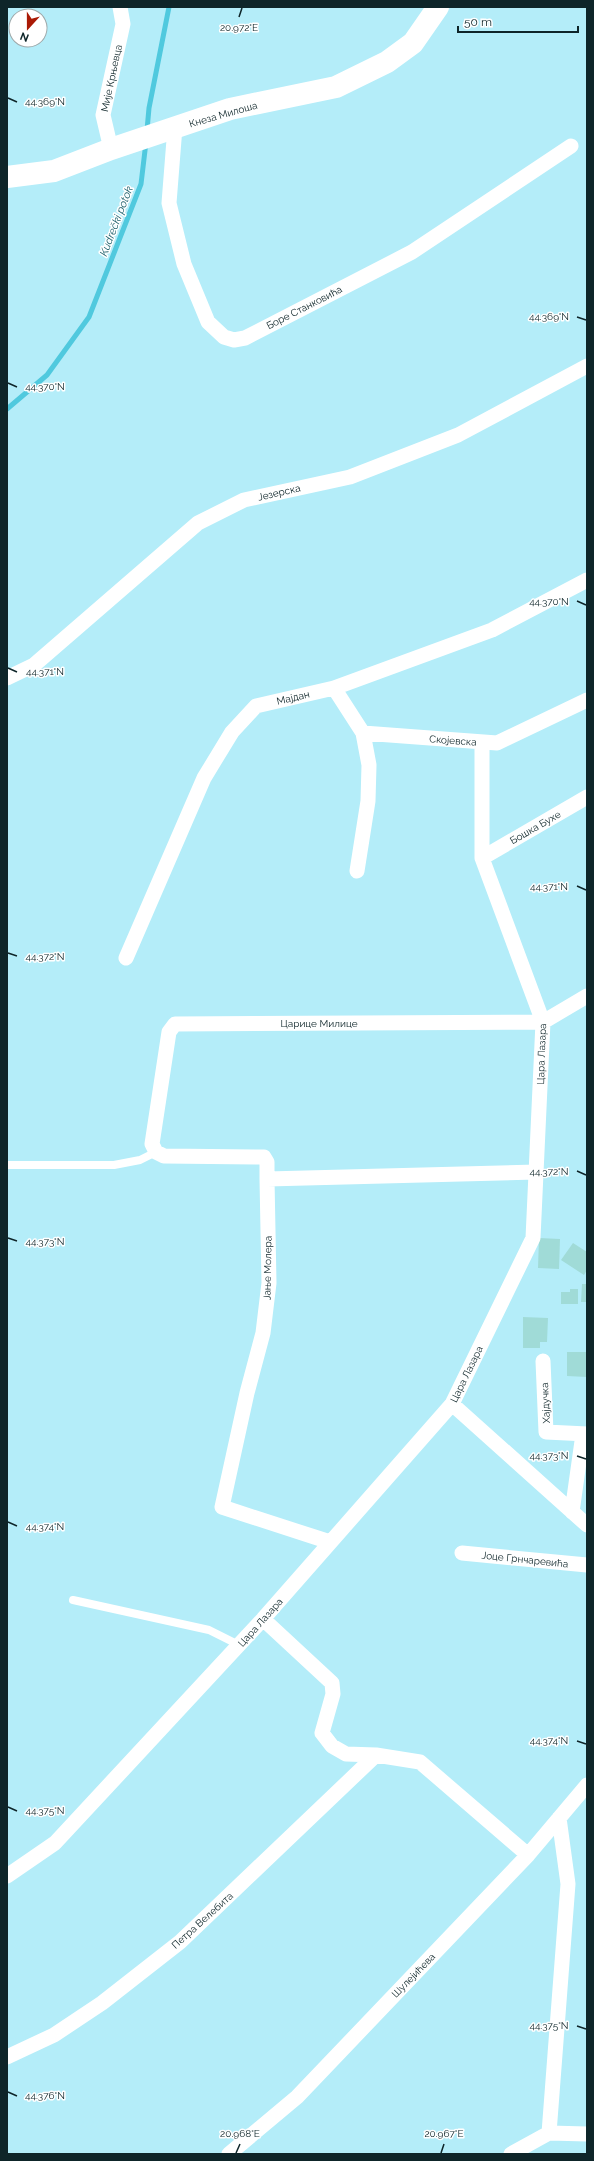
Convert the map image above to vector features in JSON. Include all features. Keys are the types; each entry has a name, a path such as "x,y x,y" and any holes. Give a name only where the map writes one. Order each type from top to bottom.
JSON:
{"street":[{"name":"Мије Крњевца","path":"111,149 103,115 123,24 120,7"},
{"name":"Кнеза Милоша","path":"7,176 54,170 230,109 336,87 387,62 413,43 438,7"},
{"name":"Боре Станковића","path":"166,130 169,203 184,264 208,322 224,337 234,340 245,338 412,252 571,146"},
{"name":"Језерска","path":"7,678 34,665 198,523 244,500 350,477 458,435 587,366"},
{"name":"Мајдан","path":"127,955 204,778 232,732 256,706 334,688 492,630 587,580"},
{"path":"334,688 363,733 369,765 368,801 357,871"},
{"name":"Скојевска","path":"363,733 497,743 587,700"},
{"name":"Цара Лазара","path":"7,1876 55,1842 263,1619 452,1404 533,1238 544,1022 482,858 482,742"},
{"name":"Бошка Бухе","path":"482,858 587,797"},
{"path":"544,1022 587,996"},
{"name":"Царице Милице","path":"156,1152 152,1144 170,1032 175,1024 544,1022"},
{"path":"156,1152 164,1156 264,1156 267,1162 267,1178 536,1172"},
{"name":"Јање Молера","path":"267,1178 269,1283 263,1333 247,1393 222,1507 330,1542"},
{"name":"Хајдучка","path":"543,1361 546,1432 585,1434 572,1512"},
{"path":"452,1404 587,1525"},
{"name":"Јоце Грнчаревића","path":"462,1553 587,1565"},
{"path":"263,1619 332,1683 333,1694 322,1733 332,1746 346,1754 376,1754 420,1762 528,1855"},
{"name":"Петра Велебита","path":"7,2057 54,2035 90,2011 180,1942 376,1754"},
{"name":"Шулејићева","path":"229,2154 297,2097 528,1855 587,1785"},
{"path":"549,2133 568,1884 559,1818"},
{"path":"511,2154 549,2133 587,2134"}],"lane":[{"path":"7,1165 114,1165 140,1160 156,1152"},
{"path":"73,1600 209,1630 239,1645"}],"building":[{"path":"539,1238 560,1239 559,1269 538,1268"},
{"path":"573,1243 587,1252 587,1270 584,1275 561,1260"},
{"path":"582,1284 587,1284 587,1302 581,1302"},
{"path":"570,1289 578,1289 578,1304 561,1304 561,1292 570,1292"},
{"path":"523,1317 548,1318 547,1342 540,1342 540,1348 523,1348"},
{"path":"567,1352 587,1352 587,1377 567,1376"}],"waterway":[{"name":"Kudrečki potok","path":"147,130 149,108 169,7"},
{"name":"Kudrečki potok","path":"7,409 47,375 89,317 141,184 146,142"}]}
